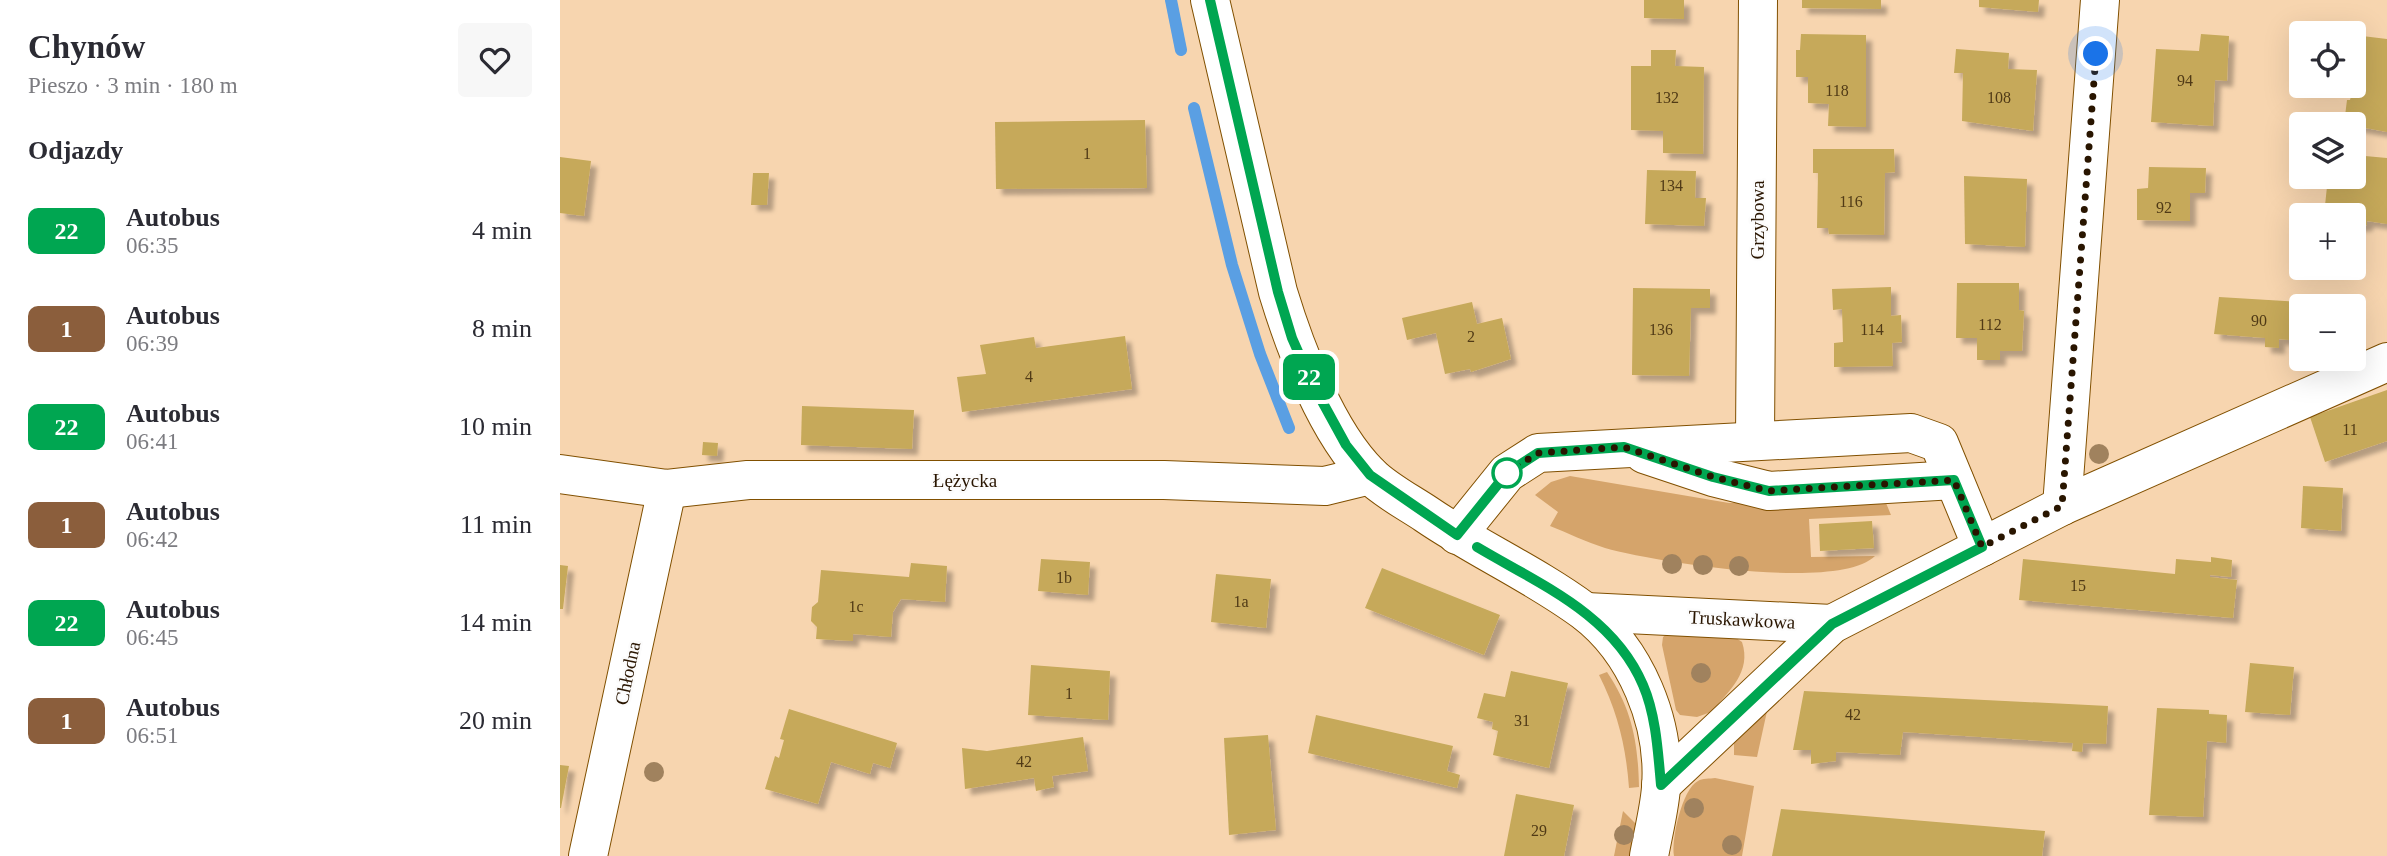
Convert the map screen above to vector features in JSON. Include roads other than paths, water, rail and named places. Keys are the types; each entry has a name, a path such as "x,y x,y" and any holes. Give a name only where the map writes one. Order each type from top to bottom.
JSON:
{"street":[{"name":"Truskawkowa","path":"1210,0 1252,190 1292,338 1346,445 1370,475 1457,535 1586,612 1615,638 1643,685 1656,734 1661,785 1649,856"},
{"name":"Grzybowa","path":"1755,440 1758,0"},
{"path":"2062,506 2100,0"},
{"path":"1832,624 2062,506 2387,362"},
{"path":"1457,535 1507,473 1538,453 1911,433 1939,443 1982,547"},
{"path":"1624,447 1713,477 1769,491 1954,480"},
{"name":"Łężycka","path":"560,474 667,489 748,480 1164,480 1325,486 1370,475"},
{"name":"Chłodna","path":"588,856 667,489"},
{"name":"Truskawkowa","path":"1586,612 1832,624"},
{"name":"Truskawkowa","path":"1661,785 1832,624"}],"waterway":[{"path":"1171,0 1181,50"},
{"path":"1194,108 1232,265 1260,354 1289,428"}]}
